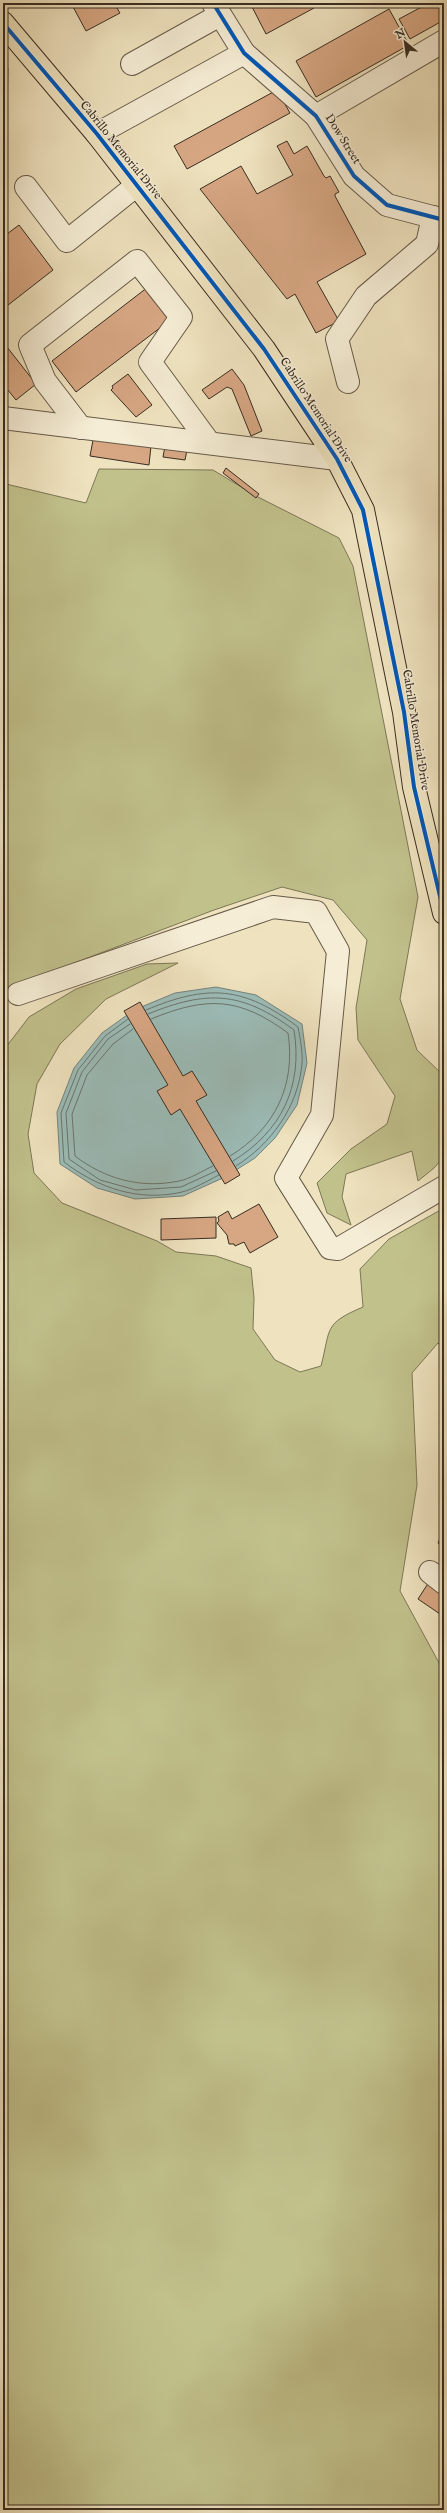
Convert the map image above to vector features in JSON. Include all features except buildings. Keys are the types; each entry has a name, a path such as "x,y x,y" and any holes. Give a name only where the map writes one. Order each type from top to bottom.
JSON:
{"main road":[{"name":"Cabrillo Memorial Drive","path":"3,23 97,134 264,349 337,459 363,510 404,712 414,787 444,913"}],"street":[{"name":"Dow Street","path":"216,9 244,53 316,116 354,176 387,205 439,218"},
{"path":"132,64 216,9"},
{"path":"316,116 444,42"},
{"path":"97,134 244,53"},
{"path":"26,187 67,241 136,185"},
{"path":"348,382 337,339 366,296 427,244 439,218"},
{"path":"81,428 45,381 30,345 137,261 182,318 150,362 208,441"},
{"path":"3,418 81,428 208,441 337,459"},
{"path":"18,994 273,907 316,912 338,951 322,1115 286,1178 330,1248 338,1249 444,1187"}],"green space":[{"path":"3,63 8,68 6,159 3,171"},
{"path":"99,469 213,470 258,497 339,538 353,566 418,897 400,999 417,1050 444,1076 444,1157 434,1168 418,1181 412,1151 346,1174 342,1197 351,1225 327,1213 317,1183 351,1149 387,1124 395,1096 358,1040 356,1008 367,940 333,900 282,887 214,910 3,990 3,482 6,484 86,503"},
{"path":"178,963 106,999 60,1044 37,1084 28,1134 34,1173 62,1203 157,1241 176,1252 216,1256 251,1268 254,1298 253,1329 275,1360 300,1372 321,1366 328,1335 335,1323 341,1318 363,1307 360,1269 389,1239 444,1208 444,1349 438,1343 412,1373 417,1485 400,1591 444,1672 444,2510 3,2510 3,1051 29,1017 76,989 147,964"}],"water":[{"path":"216,987 256,995 302,1024 307,1063 297,1105 275,1138 255,1158 225,1177 183,1196 135,1199 97,1188 60,1164 57,1112 74,1068 102,1033 134,1010 175,993"}],"cycle path":[{"path":"213,3 244,53 316,116 354,176 387,205 444,220"},
{"path":"3,23 97,134 264,349 337,459 363,510 404,712 414,787 444,913"}]}
